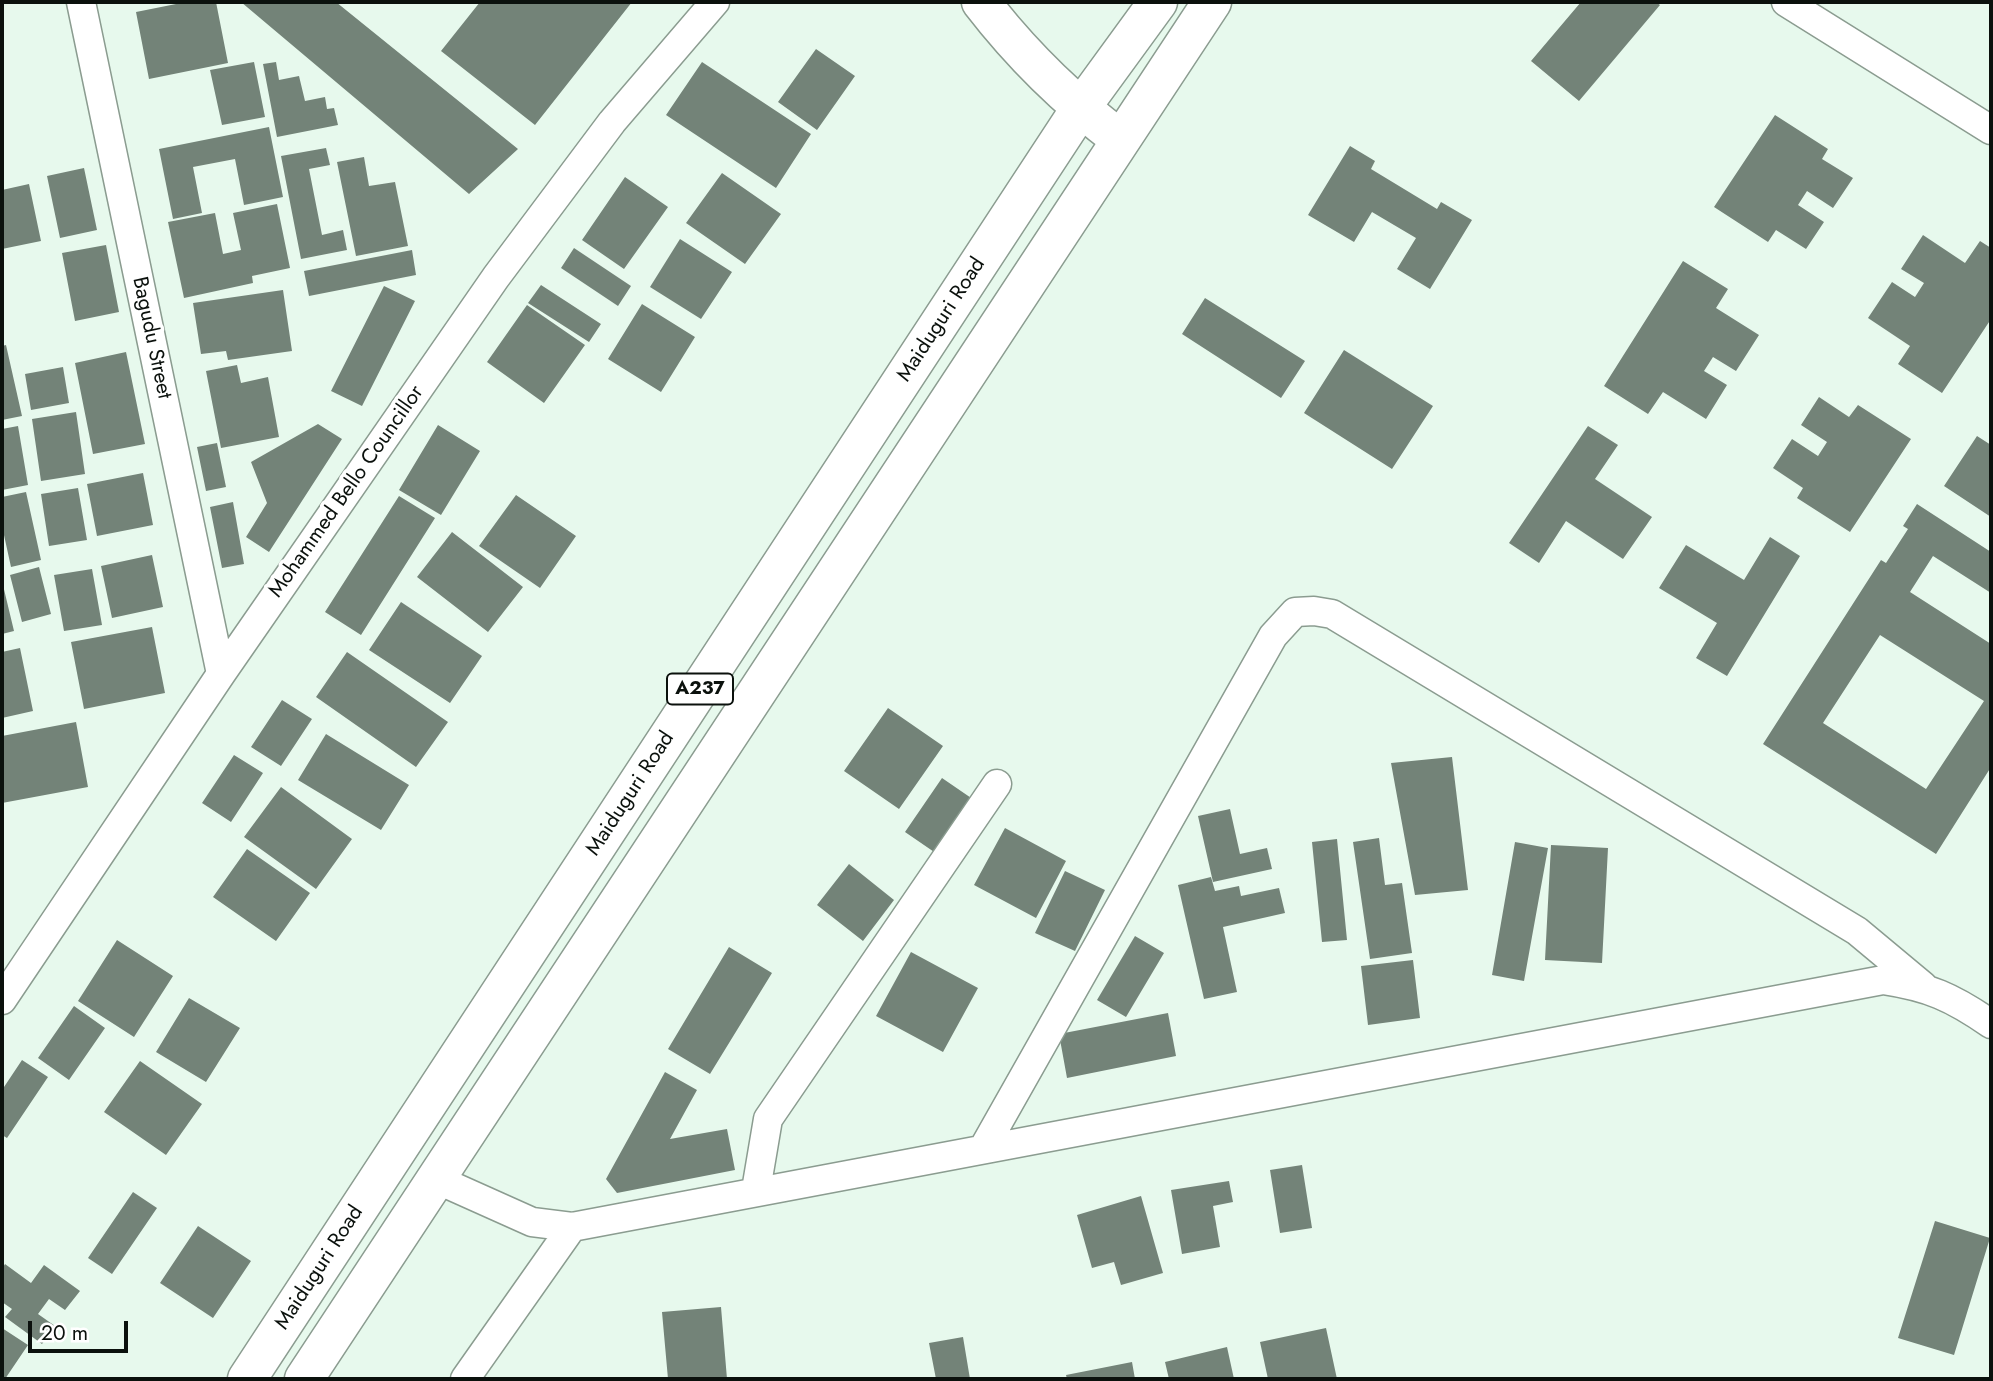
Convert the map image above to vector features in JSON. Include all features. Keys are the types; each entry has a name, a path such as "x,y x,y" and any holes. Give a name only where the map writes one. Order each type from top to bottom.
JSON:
{"main road":[{"path":"981,2 1002,29 1080,109 1120,139"},
{"name":"Maiduguri Road","path":"247,1379 1080,109 1158,2"},
{"name":"A237","path":"304,1379 1212,2"}],"street":[{"name":"Bagudu Street","path":"81,2 221,674"},
{"name":"Mohammed Bello Councillor","path":"2,1000 221,674 504,266 612,122 715,2"},
{"path":"1786,2 1991,130"},
{"path":"983,1149 1273,636 1295,612 1332,614 1857,932 1923,986 1963,1004 1991,1024"},
{"path":"756,1190 768,1119 997,784"},
{"path":"436,1180 532,1222 572,1227 756,1190 1883,980 1923,986"},
{"path":"465,1379 572,1227"}],"building":[{"path":"186,2 216,2 228,63 149,79 136,12"},
{"path":"241,2 336,2 518,149 469,194"},
{"path":"480,2 632,2 535,125 441,51"},
{"path":"1581,2 1656,2 1660,5 1579,101 1531,61"},
{"path":"816,49 855,76 817,130 778,102"},
{"path":"254,62 265,117 222,125 210,70"},
{"path":"276,62 279,80 299,76 305,101 325,97 327,109 334,108 338,125 277,137 263,64"},
{"path":"702,62 811,134 776,188 666,115"},
{"path":"1775,115 1828,149 1822,159 1853,178 1833,208 1807,191 1798,205 1824,222 1806,249 1776,230 1768,242 1714,207"},
{"path":"269,127 283,197 244,205 235,159 193,167 202,213 173,219 159,149"},
{"path":"1350,146 1375,161 1371,169 1437,209 1441,202 1472,220 1430,289 1397,269 1416,238 1372,212 1354,242 1308,215"},
{"path":"326,148 330,165 309,169 322,235 343,230 347,250 301,259 281,156"},
{"path":"364,157 369,186 395,182 408,246 356,256 337,162"},
{"path":"84,168 97,230 60,238 47,176"},
{"path":"722,173 781,214 745,264 686,223"},
{"path":"625,177 668,207 624,269 582,240"},
{"path":"29,184 41,241 2,249 2,190"},
{"path":"277,204 290,268 252,276 253,283 184,298 168,222 215,213 223,254 241,250 233,213"},
{"path":"1923,235 1965,263 1980,241 1991,248 1991,319 1942,393 1898,364 1910,346 1868,318 1892,282 1915,297 1924,283 1901,269"},
{"path":"680,239 732,272 701,319 650,287"},
{"path":"106,245 119,312 75,321 62,253"},
{"path":"574,248 631,286 618,306 561,268"},
{"path":"412,250 416,275 309,296 304,271"},
{"path":"1683,261 1728,289 1716,308 1759,335 1736,371 1713,357 1704,371 1727,385 1706,419 1663,392 1648,414 1604,386"},
{"path":"541,285 601,324 589,342 528,303"},
{"path":"384,286 415,301 362,406 331,391"},
{"path":"283,290 292,351 228,360 226,351 201,354 193,303"},
{"path":"1205,298 1305,361 1281,398 1182,334"},
{"path":"642,304 695,337 661,392 608,359"},
{"path":"527,305 585,345 544,403 487,362"},
{"path":"6,345 22,416 2,420 2,346"},
{"path":"1344,350 1433,406 1392,469 1304,413"},
{"path":"126,352 145,444 93,454 75,363"},
{"path":"237,365 241,383 268,377 279,437 221,448 206,371"},
{"path":"63,367 69,403 31,410 25,374"},
{"path":"1819,397 1849,417 1858,405 1911,439 1850,532 1797,498 1803,488 1773,468 1792,439 1818,456 1827,442 1801,425"},
{"path":"76,412 85,474 41,481 32,419"},
{"path":"318,424 342,439 269,552 246,537 267,503 251,462"},
{"path":"438,425 480,451 441,515 399,490"},
{"path":"18,426 28,485 2,490 2,429"},
{"path":"1588,426 1618,445 1595,479 1652,517 1623,559 1566,521 1539,563 1509,543"},
{"path":"1977,436 1991,445 1991,517 1944,486"},
{"path":"217,443 226,487 206,491 197,447"},
{"path":"143,473 153,525 97,536 87,484"},
{"path":"78,488 87,540 49,546 41,494"},
{"path":"26,492 41,560 11,567 2,526 2,497"},
{"path":"516,495 576,536 540,588 479,546"},
{"path":"399,496 435,518 361,635 325,612"},
{"path":"233,502 244,564 222,568 210,507"},
{"path":"1917,504 1991,552 1991,593 1933,556 1910,592 1991,644 1991,767 1936,854 1763,744 1881,560 1886,563 1908,529 1903,526","holes":["1880,635 1984,701 1926,789 1823,723"]},
{"path":"452,532 523,587 488,632 417,577"},
{"path":"1770,537 1800,556 1727,676 1696,658 1717,623 1659,588 1686,545 1744,580"},
{"path":"152,555 163,607 112,618 101,566"},
{"path":"39,567 51,614 22,622 10,575"},
{"path":"92,569 102,625 64,631 54,575"},
{"path":"2,581 14,631 2,634"},
{"path":"401,602 482,656 450,703 369,650"},
{"path":"152,627 165,693 84,709 71,642"},
{"path":"20,648 33,711 2,718 2,652"},
{"path":"347,652 448,722 416,767 316,697"},
{"path":"282,700 312,719 281,766 251,747"},
{"path":"888,708 943,746 899,809 844,771"},
{"path":"76,722 88,787 2,803 2,736"},
{"path":"326,734 409,785 381,830 298,780"},
{"path":"234,755 263,773 231,822 202,803"},
{"path":"1452,757 1468,890 1415,895 1391,763"},
{"path":"942,778 977,802 940,856 905,832"},
{"path":"281,787 352,839 316,889 244,837"},
{"path":"1230,809 1240,854 1267,848 1272,869 1213,882 1198,816"},
{"path":"1005,828 1066,861 1036,918 974,885"},
{"path":"1379,838 1385,885 1402,883 1412,953 1370,959 1353,842"},
{"path":"1337,839 1347,940 1322,942 1312,842"},
{"path":"1515,842 1548,848 1524,981 1492,975"},
{"path":"1551,845 1608,848 1602,963 1545,960"},
{"path":"247,849 310,893 276,941 213,897"},
{"path":"849,864 894,900 863,941 817,905"},
{"path":"1065,871 1105,890 1075,951 1035,933"},
{"path":"1211,877 1215,891 1239,886 1241,896 1279,888 1285,913 1223,927 1237,992 1204,999 1178,885"},
{"path":"1135,936 1164,953 1126,1017 1097,1000"},
{"path":"117,940 173,976 134,1037 78,1001"},
{"path":"729,947 772,973 710,1074 668,1049"},
{"path":"911,952 978,988 943,1052 876,1016"},
{"path":"1413,960 1420,1018 1368,1025 1361,966"},
{"path":"189,998 240,1028 206,1082 156,1052"},
{"path":"74,1006 105,1028 69,1080 38,1058"},
{"path":"1168,1013 1176,1056 1067,1078 1059,1034"},
{"path":"22,1060 48,1077 7,1138 2,1135 2,1090"},
{"path":"140,1061 202,1104 166,1155 104,1112"},
{"path":"665,1072 697,1090 670,1139 727,1129 735,1170 617,1193 606,1179"},
{"path":"1302,1165 1312,1228 1280,1233 1270,1170"},
{"path":"1229,1181 1233,1202 1213,1206 1220,1247 1182,1254 1171,1190"},
{"path":"133,1192 157,1208 112,1274 88,1258"},
{"path":"1141,1196 1163,1273 1121,1285 1114,1262 1092,1268 1077,1215"},
{"path":"1935,1221 1990,1238 1954,1355 1898,1338"},
{"path":"198,1226 251,1261 213,1318 160,1283"},
{"path":"5,1264 31,1283 44,1265 80,1291 65,1310 49,1299 38,1314 55,1326 42,1344 5,1317 12,1309 2,1302 2,1269"},
{"path":"721,1307 727,1379 668,1379 662,1312"},
{"path":"2,1328 28,1345 5,1379 2,1379"},
{"path":"1326,1328 1337,1379 1268,1379 1260,1342"},
{"path":"963,1337 970,1379 936,1379 929,1343"},
{"path":"1227,1347 1234,1379 1169,1379 1165,1362"},
{"path":"1132,1362 1135,1379 1067,1379 1066,1375"}]}
